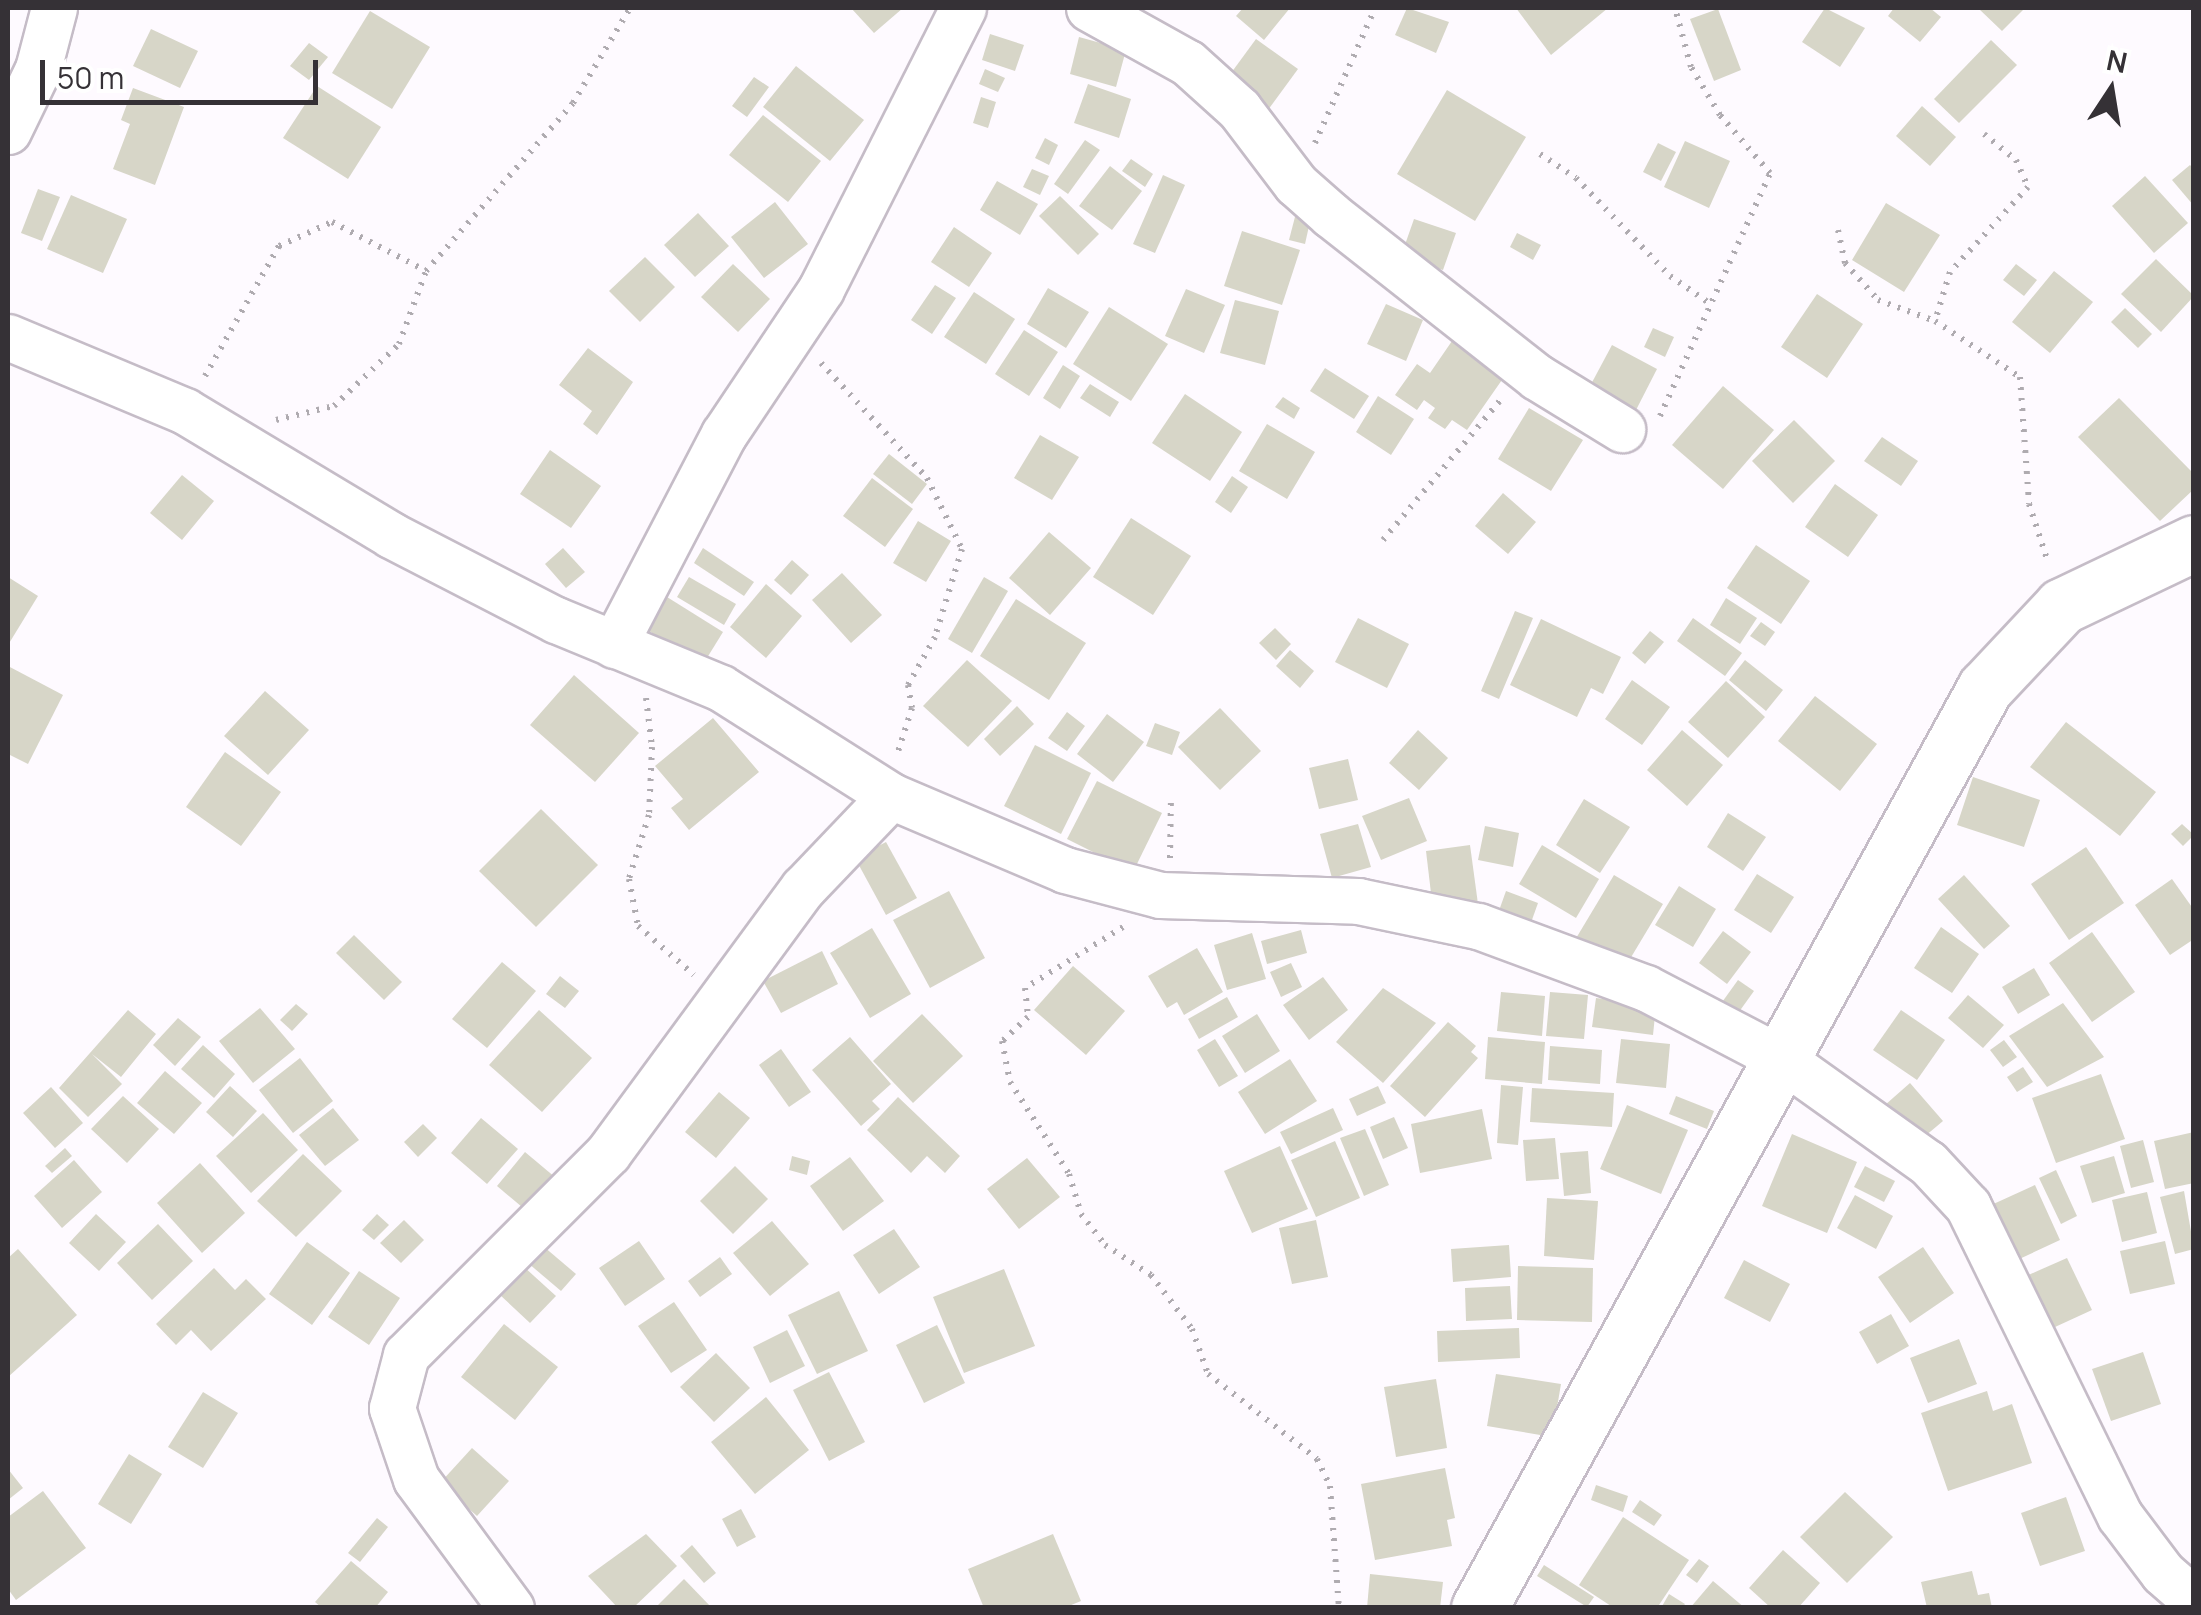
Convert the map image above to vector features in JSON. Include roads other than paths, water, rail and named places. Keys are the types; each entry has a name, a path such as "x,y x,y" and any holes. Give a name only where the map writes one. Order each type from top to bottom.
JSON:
{"street":[{"path":"8,131 38,69 54,8"},
{"path":"614,645 724,434 789,331 821,289 963,8"},
{"path":"1089,8 1210,80 1296,184 1537,377 1622,429"},
{"path":"8,337 186,411 390,536 614,645 721,688 891,796 1065,870 1160,895 1358,900 1478,926 1646,988 1782,1058 1928,1163 1968,1206 2120,1516 2163,1573 2194,1600"},
{"path":"1479,1608 1985,688 2062,606 2194,544"},
{"path":"511,1608 416,1479 392,1408 406,1355 608,1153 803,888 891,796"}]}
